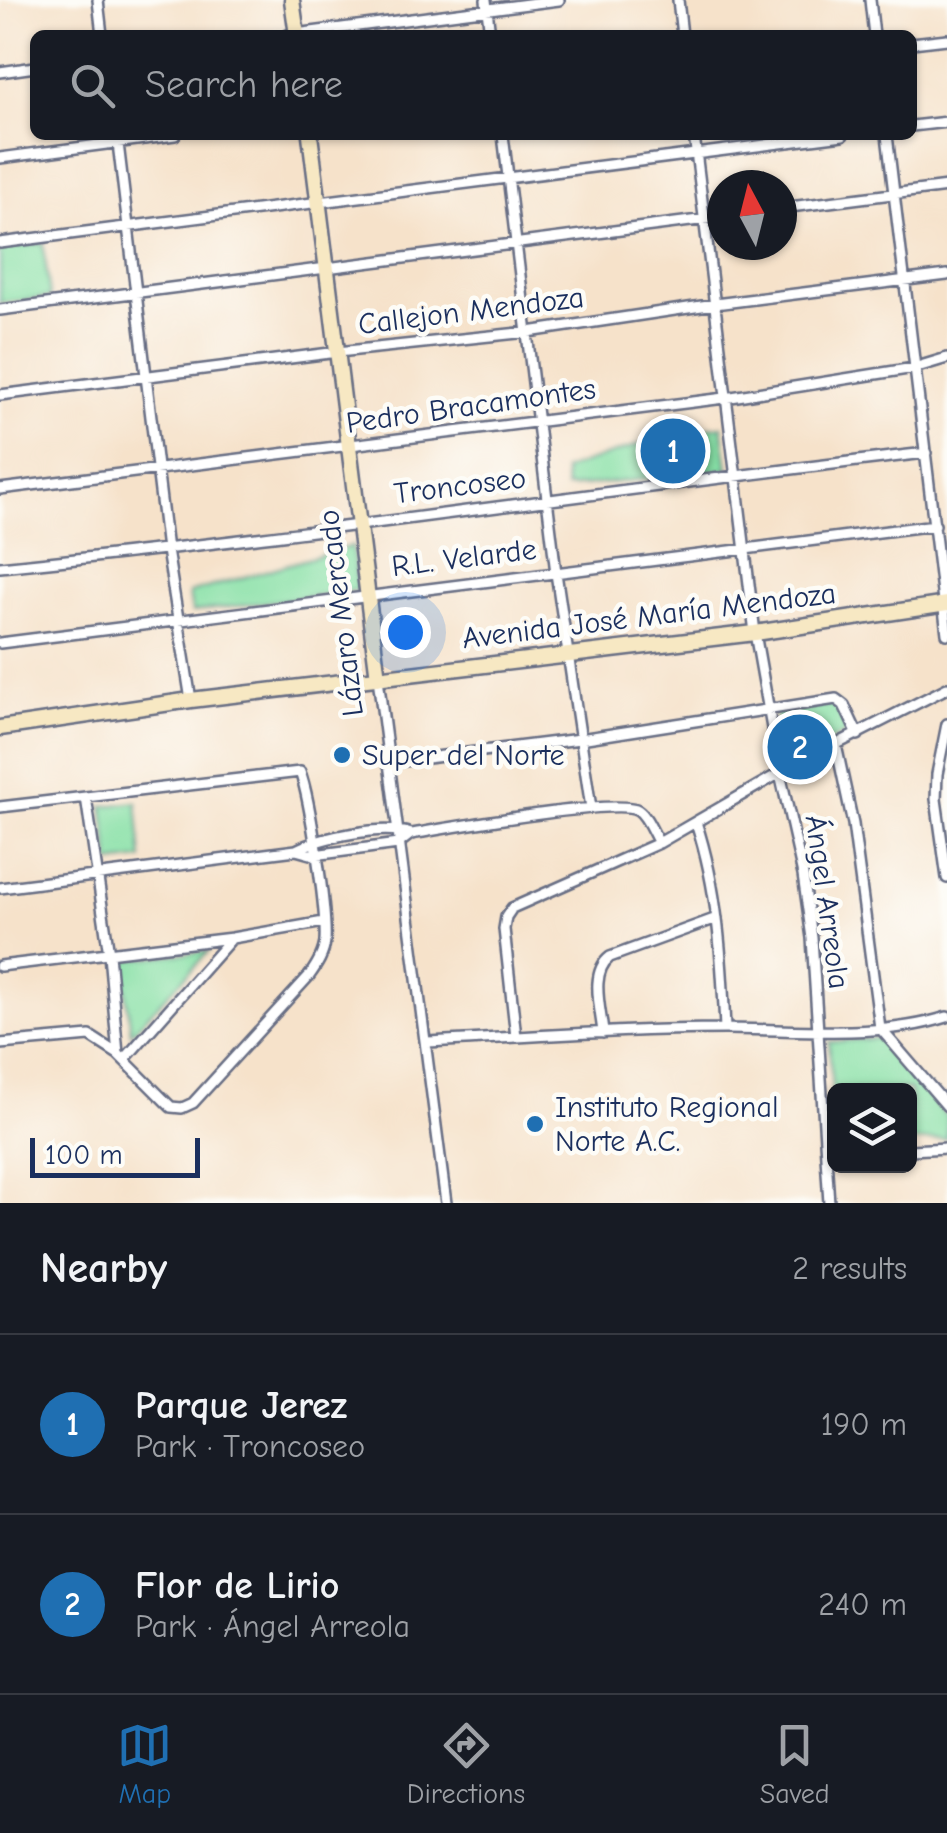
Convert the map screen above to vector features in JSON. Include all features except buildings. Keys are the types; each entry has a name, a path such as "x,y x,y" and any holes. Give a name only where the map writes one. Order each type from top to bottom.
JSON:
{"street":[{"path":"98,0 101,30"},
{"path":"292,0 296,30"},
{"path":"322,30 487,5 559,0"},
{"path":"678,0 681,30"},
{"path":"870,0 873,30"},
{"path":"487,5 490,30"},
{"path":"917,42 947,39"},
{"path":"0,72 30,68"},
{"path":"917,125 947,122"},
{"path":"0,158 112,140"},
{"path":"118,140 167,550 191,700"},
{"name":"Lázaro Mercado","path":"311,140 387,764 446,1203"},
{"path":"503,140 556,573 591,808"},
{"name":"Ángel Arreola","path":"695,140 754,633 803,875 827,1122"},
{"path":"0,243 804,140"},
{"path":"888,140 947,634"},
{"path":"797,206 947,188"},
{"path":"0,310 707,218"},
{"name":"Callejon Mendoza","path":"0,395 528,332 947,275"},
{"name":"Pedro Bracamontes","path":"0,490 725,398 914,368 947,358"},
{"name":"Troncoseo","path":"0,567 167,550 926,453"},
{"name":"R.L. Velarde","path":"0,643 935,525"},
{"name":"Avenida José María Mendoza","path":"0,728 191,700 754,633 946,604"},
{"path":"516,1038 504,929 512,908 659,843 780,773 947,688"},
{"path":"387,764 842,701 858,734"},
{"path":"947,724 936,774 936,799 947,878"},
{"path":"836,746 853,824 880,1028 947,1106"},
{"path":"0,807 294,770 302,775 325,944 309,976 193,1104 182,1108 170,1107 120,1057 90,1036 0,1044"},
{"path":"86,797 120,1057"},
{"path":"0,888 296,850 313,841 396,829 410,834 591,808 636,808 659,843"},
{"path":"696,822 711,876 717,918 725,1029"},
{"path":"296,850 314,855 398,844 410,834"},
{"path":"604,1033 597,974 601,964 610,957 717,918"},
{"path":"0,966 232,938 324,922"},
{"path":"120,1057 232,938"},
{"path":"426,1042 725,1029 819,1032 880,1028 947,1017"},
{"path":"917,1150 947,1148"},
{"name":"Ángel Arreola","path":"830,1173 830,1203"}],"green space":[{"path":"43,243 50,297 0,303 0,248"},
{"path":"722,426 728,469 566,488 564,470 674,433"},
{"path":"352,546 358,590 192,612 189,593"},
{"path":"837,703 848,732 786,763 775,712"},
{"path":"137,802 142,859 111,863 103,806"},
{"path":"209,951 131,1033 122,960"},
{"path":"880,1038 947,1117 947,1139 917,1141 917,1083 832,1083 829,1042"}],"place":[{"name":"Parque Jerez","path":"673,451"},
{"name":"Flor de Lirio","path":"800,747"},
{"name":"Super del Norte","path":"342,755"},
{"name":"Instituto Regional Norte A.C.","path":"535,1124"}]}
